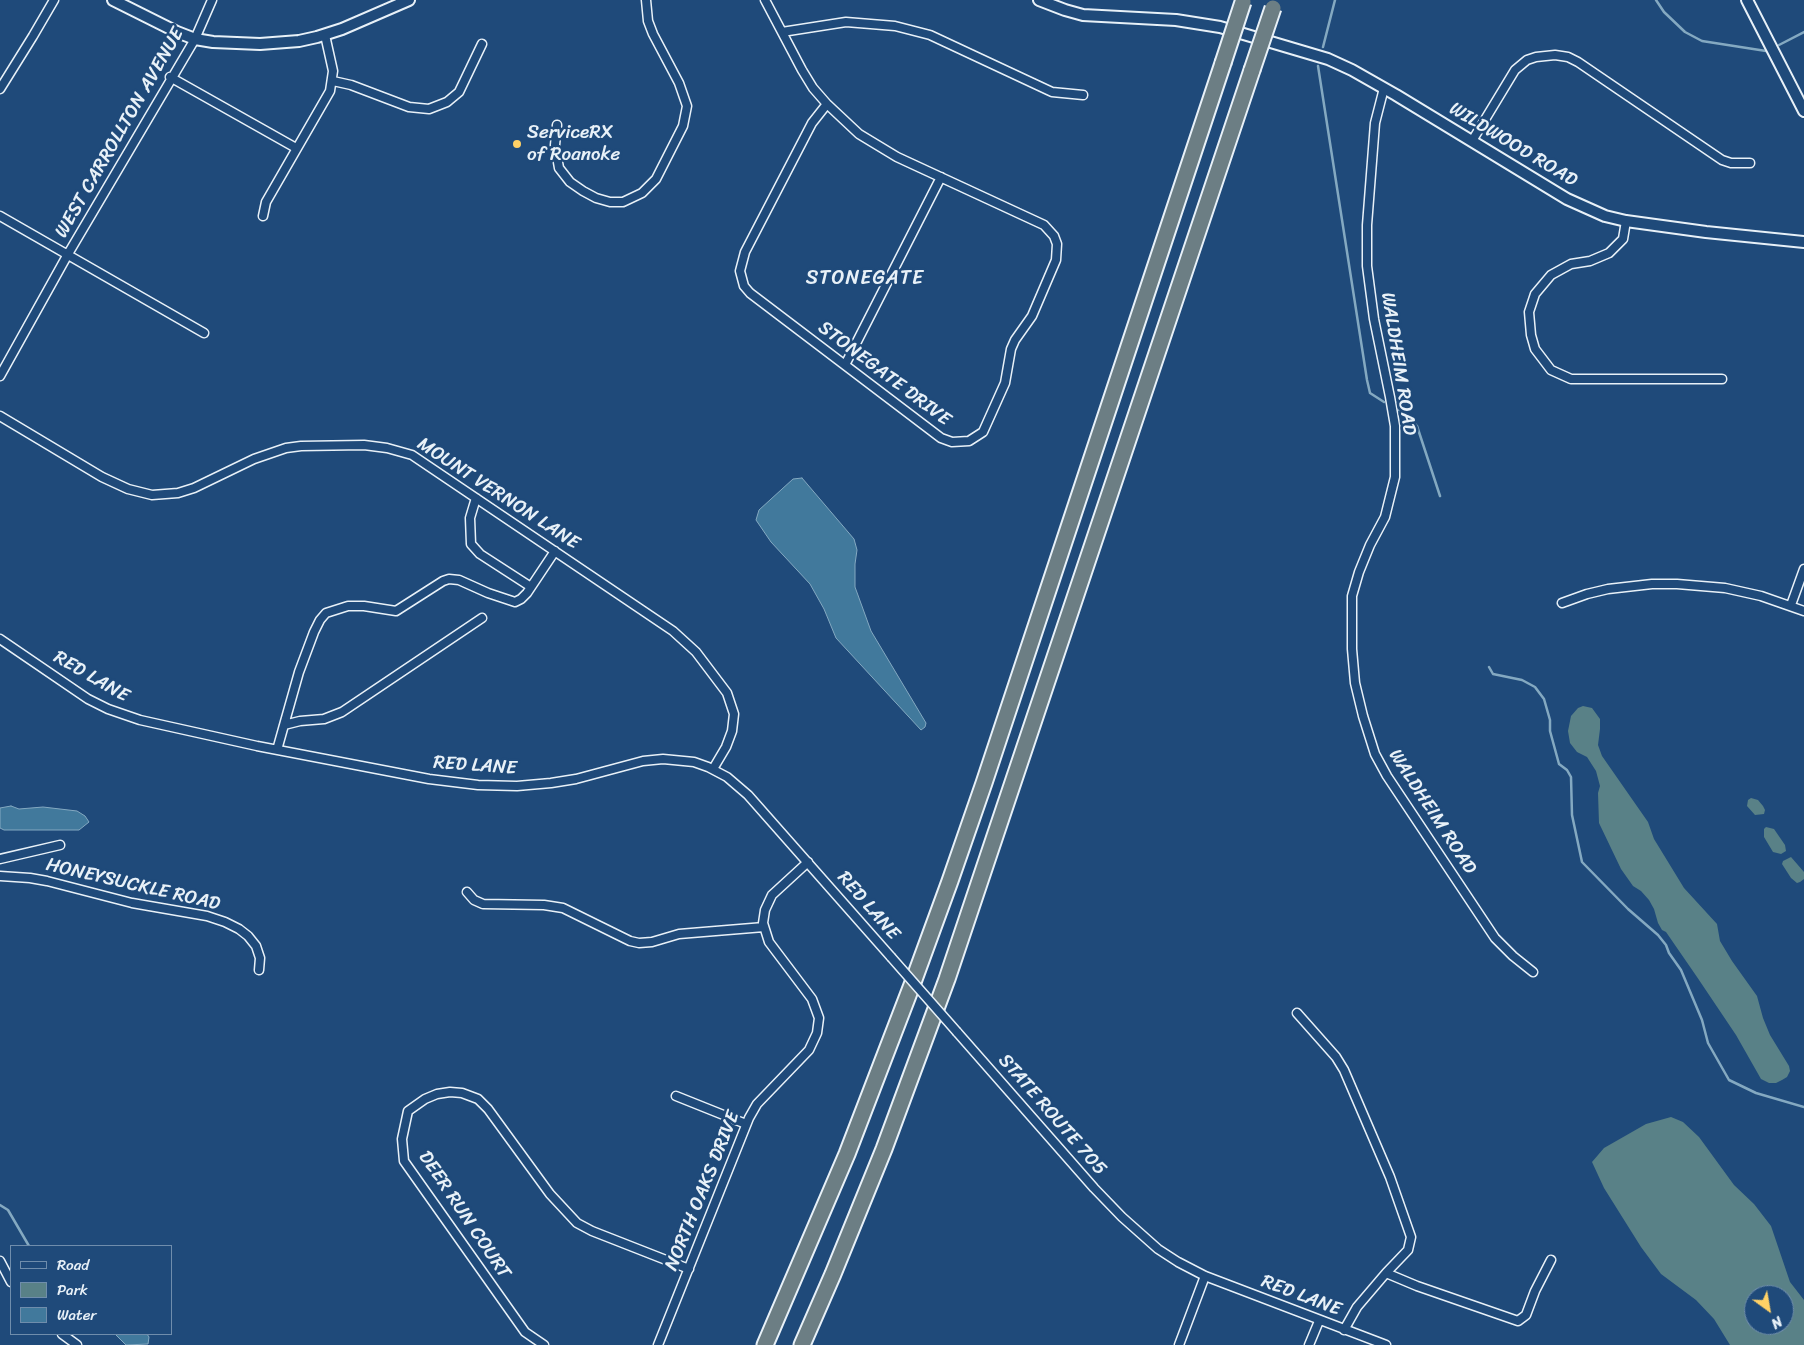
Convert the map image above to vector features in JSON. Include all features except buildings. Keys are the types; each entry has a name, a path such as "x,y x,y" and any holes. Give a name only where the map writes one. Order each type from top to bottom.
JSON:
{"highway":[{"path":"765,1345 857,1128 950,881 1243,1"},
{"path":"802,1345 884,1149 944,987 1274,4"}],"street":[{"path":"0,89 54,0"},
{"path":"113,0 177,32 195,38 213,42 260,44 299,41 325,35 404,1"},
{"name":"WEST CARROLLTON AVENUE","path":"0,376 170,77 195,38 212,0"},
{"path":"557,125 555,145 559,168 570,182 583,191 596,198 610,202 623,202 642,193 656,179 684,126 687,106 679,83 653,34 648,21 646,0"},
{"name":"STONEGATE DRIVE","path":"765,0 802,70 826,104 859,134 877,146 1044,226 1054,236 1057,244 1056,260 1032,316 1011,349 1005,383 982,432 969,442 960,443 946,440 750,294 744,286 740,271 746,252 808,132 826,104"},
{"name":"WILDWOOD ROAD","path":"1039,0 1083,15 1176,20 1220,27 1303,50 1328,59 1384,88 1567,199 1597,213 1626,221 1706,232 1804,242"},
{"path":"1747,0 1804,110"},
{"path":"782,32 846,22 895,26 930,35 1052,92 1083,95"},
{"path":"263,216 266,202 325,100 333,81 330,53 325,35"},
{"path":"333,81 364,90 409,107 429,109 447,102 459,92 482,44"},
{"path":"1472,141 1515,70 1527,60 1556,55 1568,57 1578,62 1722,160 1731,164 1750,163"},
{"path":"170,77 296,148"},
{"name":"WALDHEIM ROAD","path":"1384,88 1375,123 1367,225 1367,266 1374,319 1395,426 1395,477 1385,517 1370,545 1352,596 1352,649 1356,683 1363,716 1375,754 1386,776 1495,938 1533,972"},
{"path":"845,365 941,177"},
{"path":"0,216 204,333"},
{"path":"1626,221 1623,239 1609,253 1590,261 1571,264 1551,275 1535,294 1529,312 1531,336 1535,349 1552,370 1571,379 1722,379"},
{"name":"MOUNT VERNON LANE","path":"0,416 102,477 128,489 146,494 165,495 194,488 271,451 286,448 356,445 387,448 412,455 673,631 696,652 716,676 732,703 734,725 726,747 714,769"},
{"path":"476,498 470,518 471,544 480,554 531,587"},
{"path":"277,750 299,672 314,632 320,620 326,614 332,610 348,606 364,606 396,611 449,579 459,580 512,602 521,599 555,551"},
{"path":"1790,605 1804,569"},
{"path":"1562,604 1587,594 1608,589 1638,585 1669,584 1725,588 1761,596 1804,611"},
{"path":"284,725 300,721 324,719 342,712 482,618"},
{"name":"RED LANE","path":"0,639 88,699 119,714 172,729 429,779 498,786 551,783 637,763 663,759 694,762 714,769 727,777 748,795 891,957"},
{"path":"0,859 60,845"},
{"path":"467,892 474,900 483,904 544,905 563,908 630,941 639,943 652,942 679,934 764,927 765,910 772,895 808,862"},
{"name":"HONEYSUCKLE ROAD","path":"0,876 47,881 132,903 207,916 225,922 239,929 256,946 260,958 259,970"},
{"name":"NORTH OAKS DRIVE","path":"658,1345 746,1124 758,1104 809,1050 817,1033 819,1018 812,999 769,942 764,927"},
{"name":"STATE ROUTE 705","path":"891,957 1122,1218 1158,1249 1205,1276"},
{"path":"1297,1013 1336,1057 1344,1070 1390,1177 1411,1237 1408,1250 1356,1307 1344,1330"},
{"name":"DEER RUN COURT","path":"544,1345 525,1332 404,1161 402,1139 408,1111 425,1099 437,1094 450,1092 462,1093 478,1099 488,1109 550,1194 577,1223 592,1231 689,1269"},
{"path":"676,1096 746,1124"},
{"path":"1386,1273 1417,1286 1518,1321 1526,1315 1535,1291 1551,1260"},
{"path":"0,1261 10,1280"},
{"path":"1179,1345 1205,1276"},
{"name":"RED LANE","path":"1205,1276 1386,1345"},
{"path":"1309,1345 1320,1321"},
{"path":"63,1335 77,1345"}],"green space":[{"path":"1583,706 1592,708 1600,719 1598,745 1602,756 1648,822 1654,839 1684,888 1717,924 1720,941 1757,996 1770,1035 1789,1066 1790,1071 1787,1077 1782,1080 1776,1083 1769,1083 1761,1079 1736,1035 1666,932 1662,930 1649,900 1641,891 1633,886 1621,869 1599,823 1598,793 1600,786 1596,771 1587,757 1577,752 1570,743 1568,731 1571,716 1578,708"},
{"path":"1751,798 1758,800 1763,806 1764,814 1755,815 1747,806 1748,800"},
{"path":"1766,827 1774,829 1785,845 1786,851 1781,854 1773,852 1764,837 1764,829"},
{"path":"1791,857 1804,872 1804,879 1797,883 1791,878 1782,864 1783,861"},
{"path":"1671,1117 1683,1122 1699,1137 1734,1185 1754,1204 1771,1226 1792,1285 1744,1285 1744,1335 1794,1335 1794,1287 1804,1300 1804,1345 1730,1345 1714,1319 1696,1300 1661,1274 1641,1247 1604,1188 1592,1162 1604,1148 1646,1124"}],"water":[{"path":"802,478 854,539 857,550 855,587 871,631 926,723 925,727 921,730 836,638 824,609 810,584 771,542 756,520 759,510 793,479"},
{"path":"11,806 19,809 43,807 77,811 85,816 89,822 79,830 4,830 0,828 0,808"},
{"path":"116,1335 148,1335 149,1337 148,1344 126,1345"}],"waterway":[{"path":"1323,47 1335,0"},
{"path":"1656,0 1664,12 1685,32 1702,41 1766,51"},
{"path":"1779,45 1804,32"},
{"path":"1318,66 1367,380 1370,393 1384,402"},
{"path":"1399,410 1405,413 1417,426 1440,496"},
{"path":"1489,667 1493,674 1522,680 1535,687 1544,699 1559,764 1567,770 1571,777 1572,815 1582,862 1666,945 1669,953 1681,970 1702,1020 1708,1043 1729,1080 1756,1093 1804,1107"},
{"path":"0,1205 8,1210 28,1245"}],"place":[{"name":"ServiceRX of Roanoke","path":"517,144"}],"district":[{"name":"STONEGATE","path":"865,279"}]}
